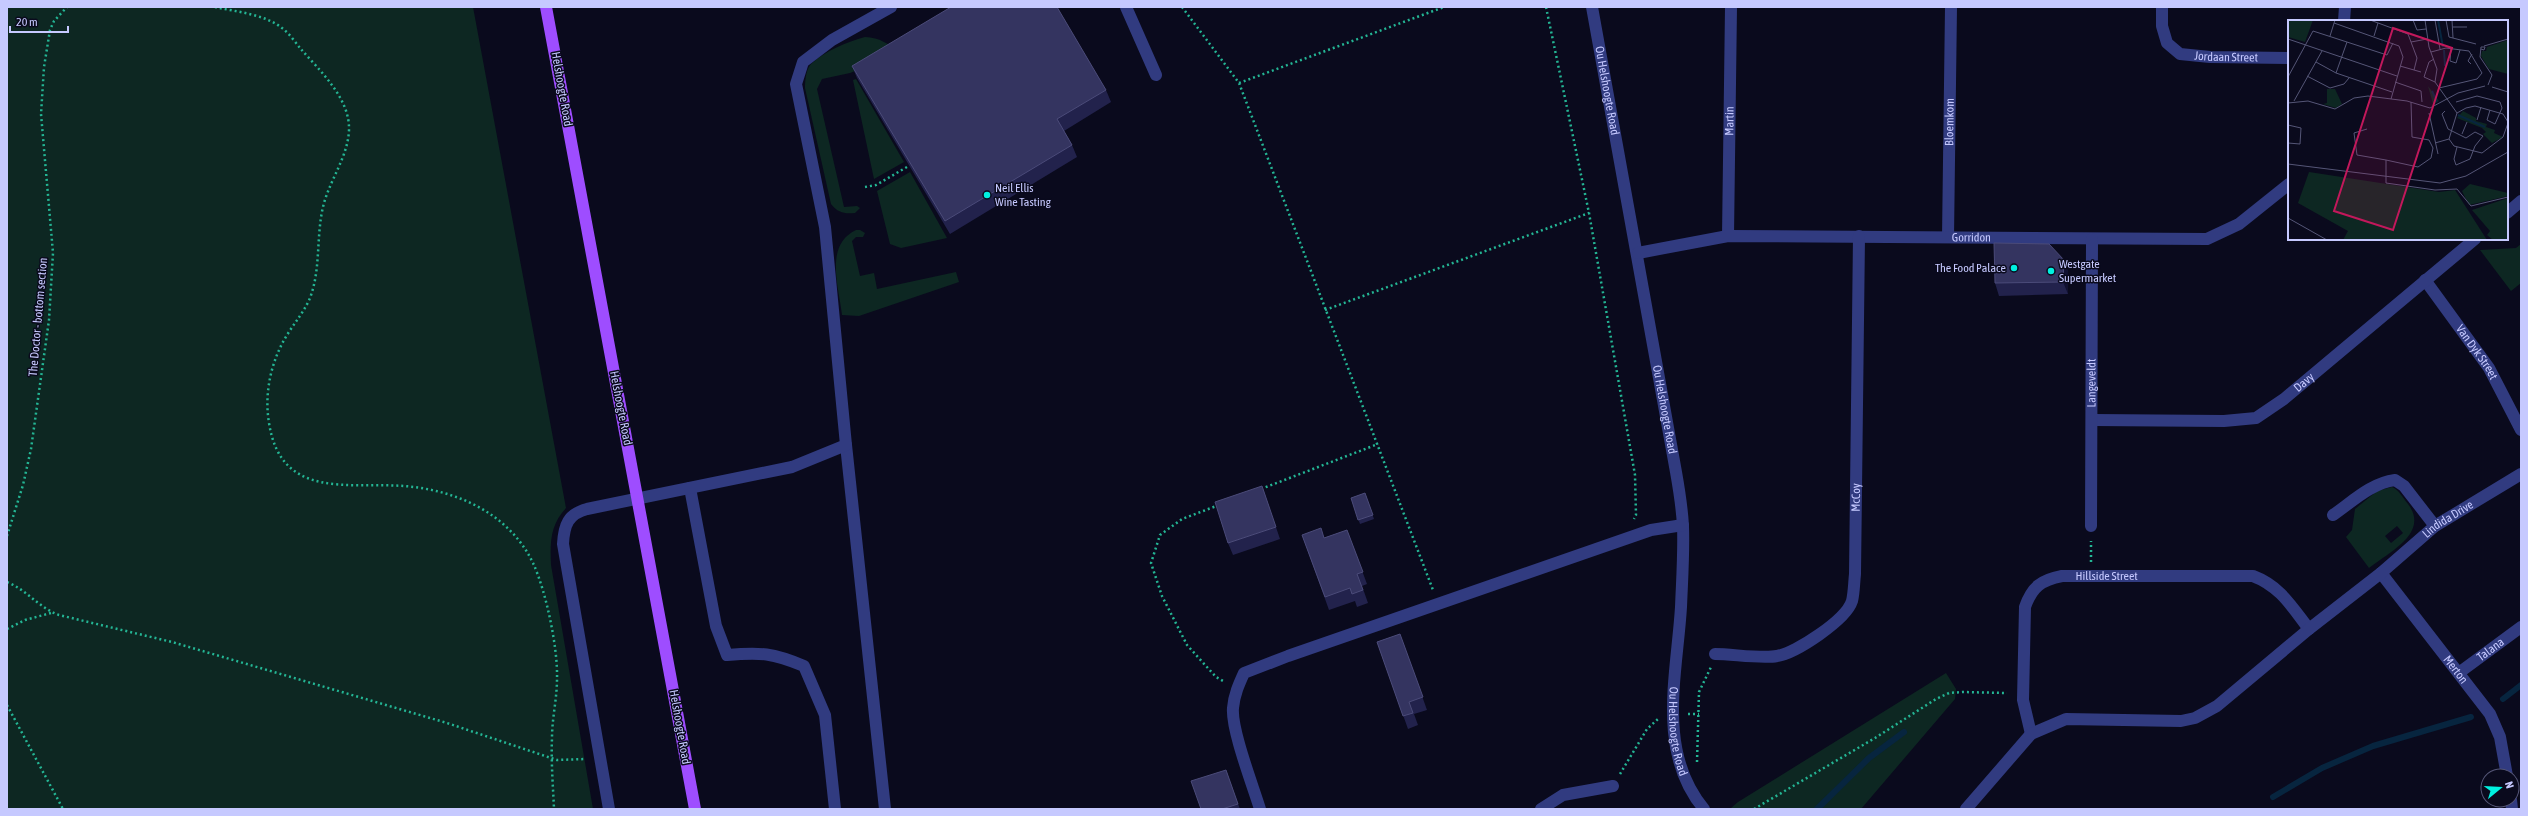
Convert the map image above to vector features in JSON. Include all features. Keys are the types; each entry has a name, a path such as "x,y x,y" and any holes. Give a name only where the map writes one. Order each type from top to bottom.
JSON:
{"main road":[{"name":"Helshoogte Road","path":"546,7 695,809"}],"street":[{"path":"885,809 846,444 825,227 796,84 803,62 832,40 891,7"},
{"path":"1126,7 1156,75"},
{"name":"Ou Helshoogte Road","path":"1592,7 1638,253 1676,472 1683,525 1681,608 1672,715 1676,745 1685,780 1704,809"},
{"name":"Martin","path":"1728,236 1731,7"},
{"name":"Bloemkom","path":"1948,237 1950,7"},
{"name":"Jordaan Street","path":"2162,7 2162,26 2167,43 2180,54 2190,56 2288,58"},
{"path":"2344,20 2345,7"},
{"name":"Gorridon","path":"1638,253 1728,236 2207,239 2239,224 2288,185"},
{"path":"2508,212 2521,201"},
{"name":"McCoy","path":"1715,654 1777,656 1797,647 1822,632 1842,617 1852,602 1855,574 1859,236"},
{"name":"Langeveldt","path":"2091,526 2093,420 2092,239"},
{"name":"Davy","path":"2093,420 2224,422 2256,418 2284,399 2424,280 2474,240"},
{"name":"Van Dyk Street","path":"2424,280 2489,368 2521,430"},
{"path":"609,809 563,544 564,532 570,518 577,512 792,467 846,444"},
{"name":"Lindida Drive","path":"2381,573 2436,526 2521,474"},
{"path":"2333,515 2372,487 2384,481 2395,480 2404,486 2436,526"},
{"path":"690,488 716,626 727,655 750,653 778,655 804,666 825,715 834,809"},
{"path":"1260,809 1237,734 1233,709 1237,690 1244,673 1262,665 1438,603 1651,530 1683,525"},
{"path":"1966,809 2031,734 2066,719 2155,722 2195,718 2217,706 2309,629 2381,573"},
{"name":"Merton","path":"2381,573 2460,672 2490,714 2500,737 2506,768"},
{"name":"Hillside Street","path":"2031,734 2023,692 2025,608 2030,594 2037,584 2046,579 2062,576 2253,576 2269,582 2283,596 2309,629"},
{"name":"Talana","path":"2460,672 2521,627"},
{"path":"1541,809 1563,795 1613,786"}],"path":[{"name":"The Doctor - bottom section","path":"7,536 31,449 50,320 54,252 41,121 42,89 50,30 54,21 67,7"},
{"path":"215,7 253,15 282,28 337,93 348,119 348,141 323,207 317,272 310,296 305,308 281,345 271,372 268,413 275,446 291,468 309,480 337,486 403,486 453,495 477,506 518,539 533,562 541,585 557,658 552,758 554,809"},
{"path":"1182,7 1239,83 1438,603"},
{"path":"1239,83 1444,7"},
{"path":"1546,7 1589,213 1635,475 1636,514 1625,540"},
{"path":"865,188 876,185 907,167"},
{"path":"1325,310 1589,213"},
{"path":"1255,491 1378,444"},
{"path":"1226,502 1182,519 1160,535 1151,563 1162,596 1187,645 1216,677 1237,690"},
{"path":"2091,526 2091,576"},
{"path":"7,582 20,589 37,604 51,612 172,642 447,723 552,758 600,758"},
{"path":"7,629 25,620 51,612"},
{"path":"1697,765 1700,692 1715,654"},
{"path":"1754,809 1875,738 1936,699 1949,693 2023,692"},
{"path":"7,705 63,809"},
{"path":"1686,714 1699,714"},
{"path":"1613,786 1647,729 1661,715"}],"green space":[{"path":"7,7 473,7 566,508 557,521 552,535 551,565 593,809 7,809"},
{"path":"865,37 884,42 899,53 850,73 822,79 817,89 844,207 857,206 860,208 855,213 845,213 839,211 831,204 805,88 806,79 809,66 817,59 836,48"},
{"path":"856,79 904,162 874,179 853,80"},
{"path":"910,172 947,238 901,248 890,244 877,191"},
{"path":"856,230 860,230 865,233 863,237 856,237 852,241 860,276 874,273 877,289 956,272 959,282 859,316 842,315 837,280 837,256 840,246 846,237"},
{"path":"2521,244 2521,283 2511,291 2480,250 2516,248"},
{"path":"2392,487 2397,490 2408,504 2413,514 2414,524 2411,533 2404,541 2369,568 2346,537 2352,530 2355,509 2377,491","holes":["2397,526 2403,533 2391,543 2385,536"]},
{"path":"1946,673 1956,689 1955,699 1861,809 1731,808 1738,802"}],"building":[{"path":"951,7 1057,7 1106,90 1057,119 1072,145 945,221 852,66"},
{"path":"1994,243 2049,244 2064,260 2063,282 1995,283"},
{"path":"1262,486 1276,527 1228,543 1215,502"},
{"path":"1365,493 1373,515 1358,520 1351,498"},
{"path":"1321,528 1324,538 1347,530 1363,572 1357,574 1363,590 1352,594 1350,588 1325,597 1302,535"},
{"path":"1400,634 1423,697 1409,702 1413,713 1403,716 1377,642"},
{"path":"1226,770 1238,804 1222,809 1201,809 1191,781"}],"waterway":[{"path":"2503,699 2521,685"},
{"path":"2273,797 2322,768 2373,746 2471,717"},
{"path":"1817,809 1869,758 1904,732"}],"place":[{"name":"Neil Ellis Wine Tasting","path":"987,195"},
{"name":"The Food Palace","path":"2014,268"},
{"name":"Westgate Supermarket","path":"2051,271"}]}
